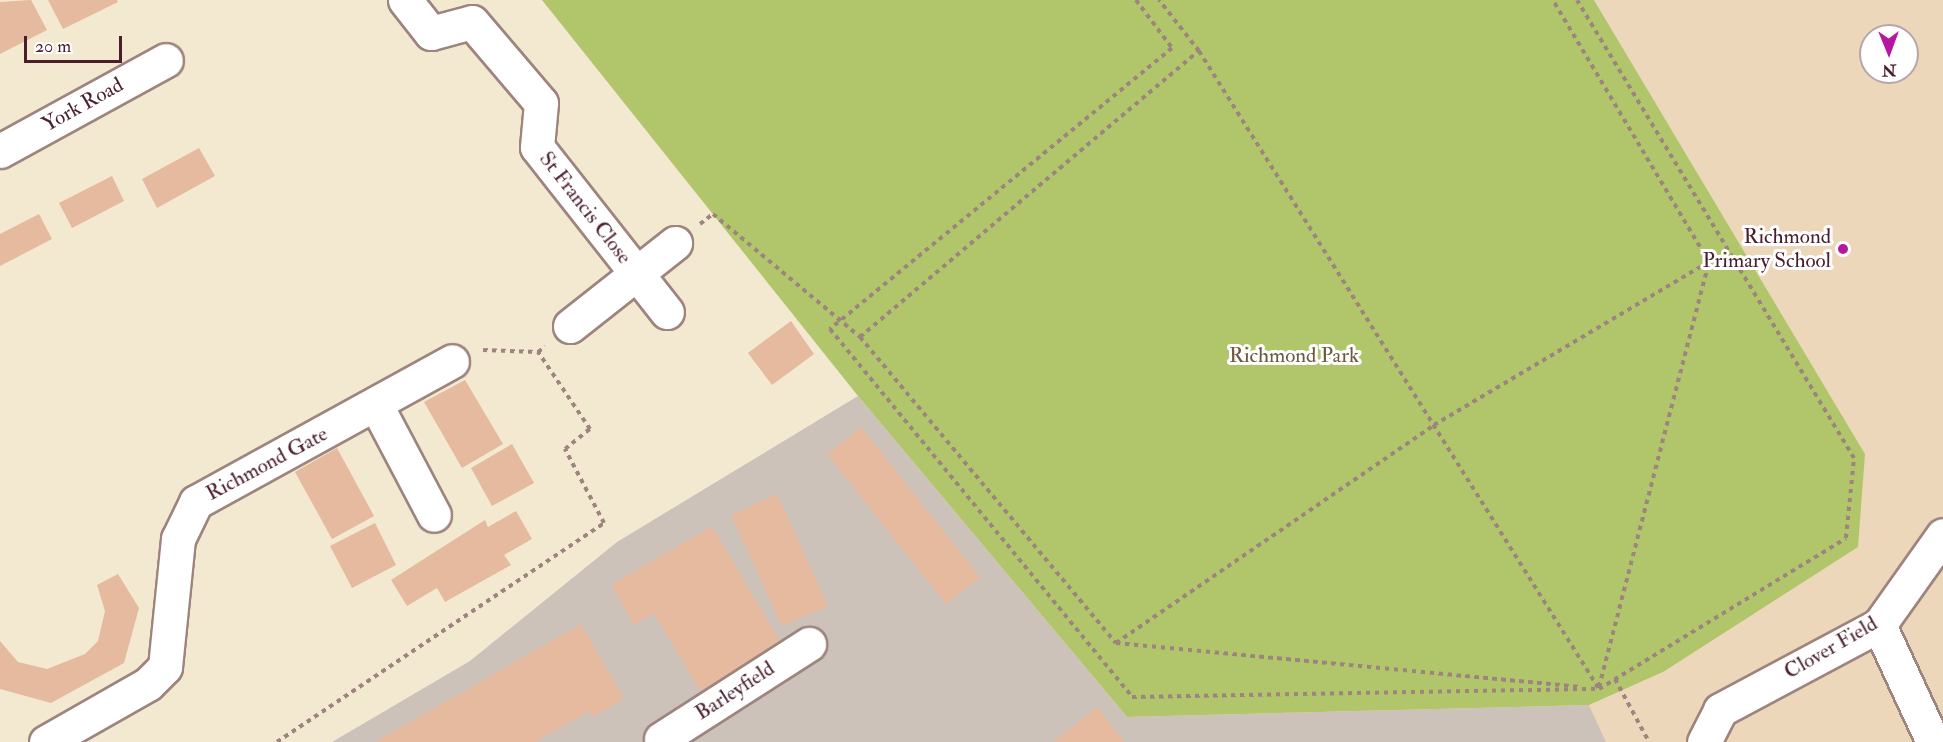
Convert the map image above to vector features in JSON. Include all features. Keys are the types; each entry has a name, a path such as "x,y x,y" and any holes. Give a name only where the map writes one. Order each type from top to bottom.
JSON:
{"street":[{"name":"St Francis Close","path":"405,0 431,33 472,22 541,103 537,147 667,312"},
{"name":"York Road","path":"0,151 166,60"},
{"path":"570,326 675,243"},
{"name":"Richmond Gate","path":"45,742 148,684 165,667 178,538 196,502 376,405 452,361"},
{"path":"376,405 434,515"},
{"name":"Clover Field","path":"1704,742 1720,710 1879,625 1943,535"},
{"path":"1879,625 1933,742"},
{"name":"Barleyfield","path":"660,741 809,644"}],"path":[{"path":"1136,0 1173,48 830,329 1132,697 1599,689 1846,538 1854,458 1577,0"},
{"path":"1159,0 1199,51 1599,689"},
{"path":"1553,0 1709,262 1599,689"},
{"path":"860,336 1199,51"},
{"path":"675,243 712,214 860,336 1116,643 1599,689"},
{"path":"1116,643 1434,425 1709,262"},
{"path":"452,361 492,347 538,352 570,326"},
{"path":"278,742 604,524 565,449 591,429 538,352"},
{"path":"1615,679 1649,742"}],"shaded area":[{"path":"1594,0 1943,0 1943,742 1606,742 1589,705 1663,672 1865,454"},
{"path":"858,396 1127,717 1589,705 1606,742 332,742 470,661 617,542"}],"green space":[{"name":"Richmond Park","path":"542,0 1594,0 1865,454 1858,547 1663,672 1589,705 1127,717 858,396"}],"building":[{"path":"31,0 47,30 0,54 0,2"},
{"path":"48,0 117,0 118,2 63,29"},
{"path":"199,148 215,176 157,208 142,179"},
{"path":"112,176 124,201 72,228 59,203"},
{"path":"39,214 52,239 0,266 0,234"},
{"path":"791,321 814,354 772,385 748,353"},
{"path":"465,380 503,444 462,468 424,402"},
{"path":"861,427 980,577 946,604 827,454"},
{"path":"512,444 534,483 492,506 471,468"},
{"path":"337,448 374,516 332,539 295,472"},
{"path":"777,494 828,606 782,626 731,515"},
{"path":"516,511 532,539 504,555 511,565 445,602 437,588 407,606 391,580 485,520 488,527"},
{"path":"375,523 396,565 352,588 330,546"},
{"path":"712,526 781,643 700,691 654,613 634,625 611,585"},
{"path":"118,574 139,608 124,663 51,703 0,689 0,641 18,662 47,669 85,654 98,641 105,611 97,585"},
{"path":"581,624 624,699 593,717 589,711 535,742 375,742"},
{"path":"1097,707 1125,742 1053,742"}],"place":[{"name":"Richmond Primary School","path":"1843,249"}]}
